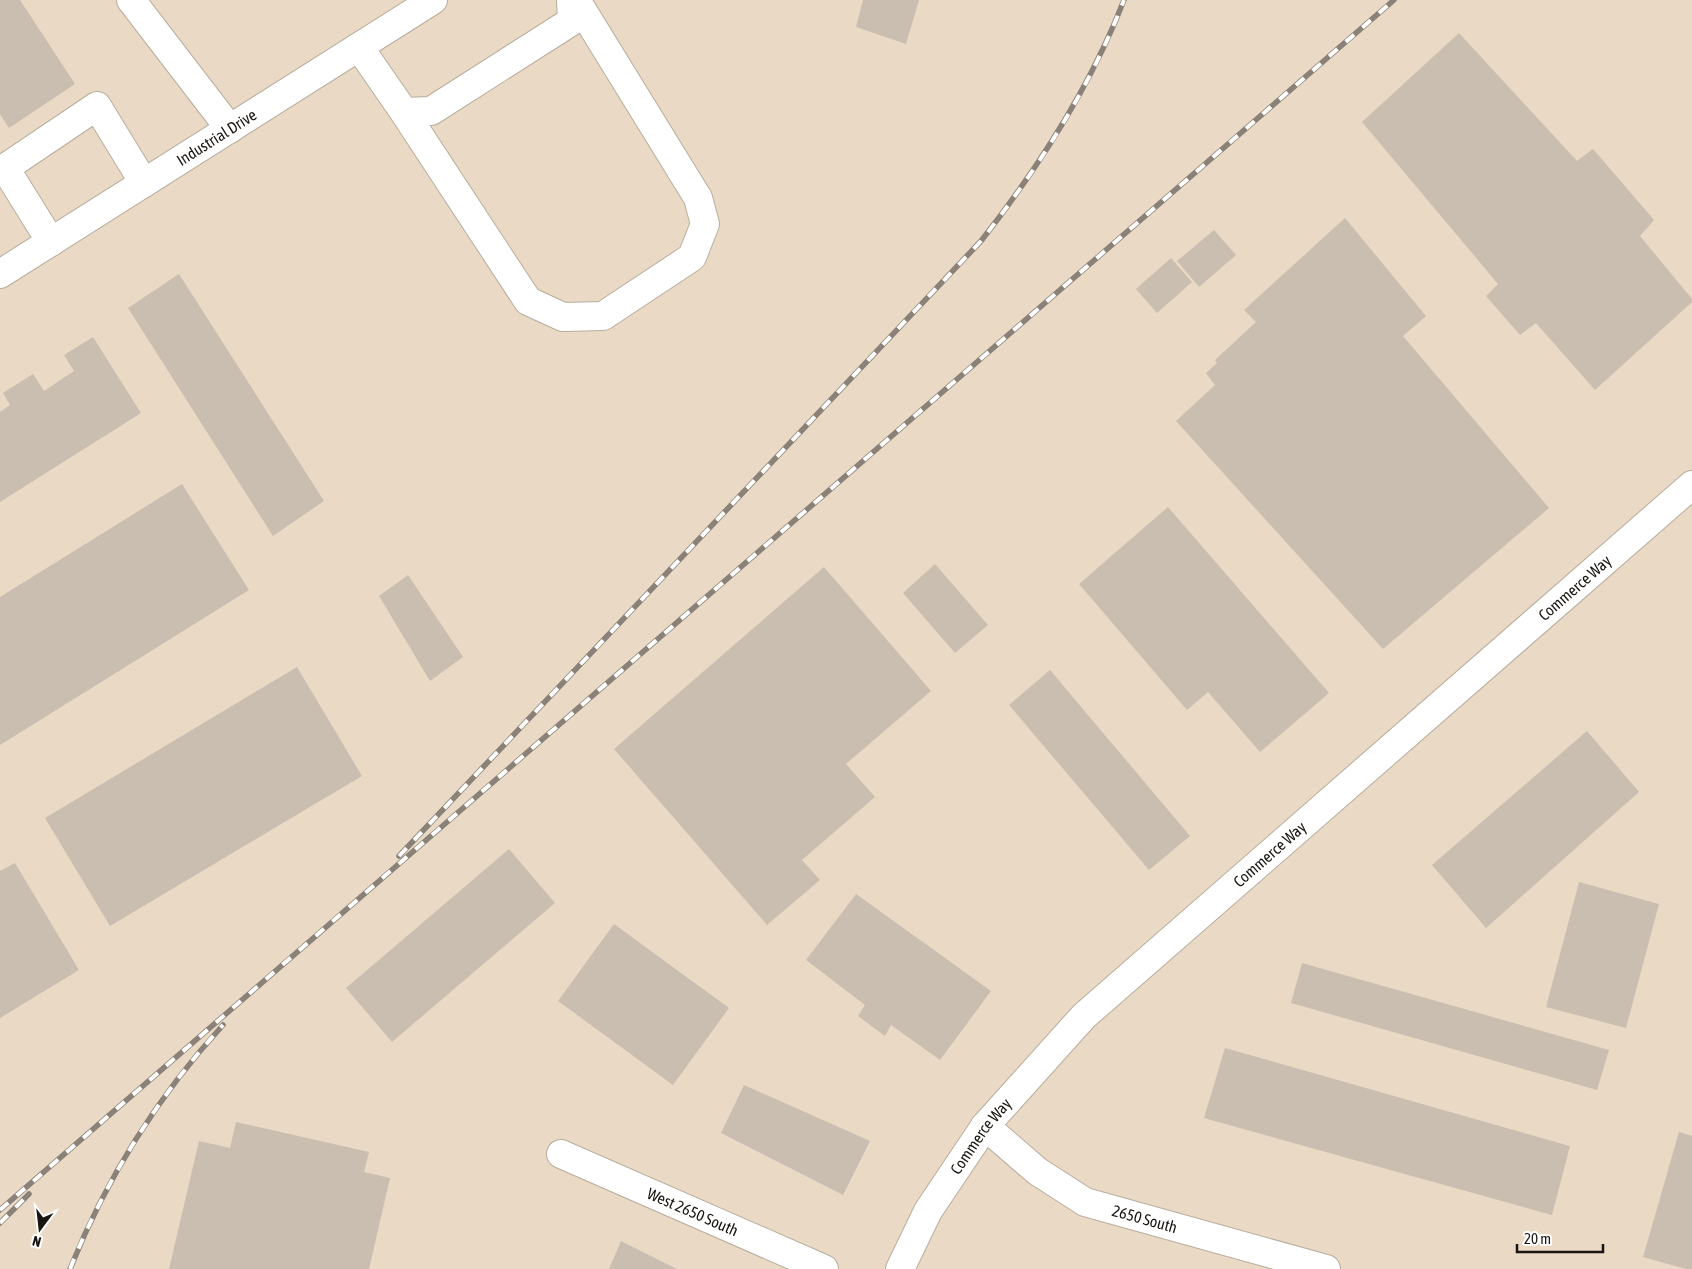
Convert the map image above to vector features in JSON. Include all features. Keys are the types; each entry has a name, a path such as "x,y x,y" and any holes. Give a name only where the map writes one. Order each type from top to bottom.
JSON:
{"street":[{"path":"131,0 230,129"},
{"name":"Industrial Drive","path":"0,274 433,0"},
{"path":"404,112 431,111 572,21 571,0"},
{"path":"359,47 528,301 563,317 604,316 692,258 705,224 698,198 576,0"},
{"path":"51,242 3,164 97,106 144,183"},
{"name":"Commerce Way","path":"900,1269 928,1211 985,1126 1084,1016 1692,485"},
{"name":"2650 South","path":"985,1126 1036,1171 1085,1202 1326,1269"},
{"name":"West 2650 South","path":"561,1154 824,1269"}],"shaded area":[{"path":"0,0 1692,0 1692,1269 0,1269"}],"building":[{"path":"0,0 20,0 75,84 9,128 0,114"},
{"path":"863,0 919,0 906,44 856,27"},
{"path":"1459,33 1577,161 1593,149 1654,220 1640,236 1692,299 1692,302 1595,390 1536,323 1520,335 1486,296 1498,284 1362,122"},
{"path":"1345,218 1426,316 1403,336 1549,508 1383,649 1176,421 1215,385 1206,373 1217,363 1215,360 1256,322 1244,310"},
{"path":"1214,230 1236,255 1199,287 1177,261"},
{"path":"1171,258 1192,282 1157,313 1136,289"},
{"path":"179,274 324,501 273,536 128,308"},
{"path":"93,337 141,413 0,502 0,412 10,405 3,393 33,374 44,391 74,371 64,355"},
{"path":"182,484 249,590 0,745 0,597"},
{"path":"1168,507 1329,693 1260,752 1208,692 1187,710 1079,584"},
{"path":"935,564 988,625 955,653 903,593"},
{"path":"824,567 931,691 846,764 875,797 802,860 820,880 767,925 614,749"},
{"path":"408,575 463,657 430,681 379,596"},
{"path":"297,667 362,776 110,926 45,818"},
{"path":"1050,670 1190,836 1149,870 1009,705"},
{"path":"1587,731 1639,792 1486,928 1432,865"},
{"path":"509,849 555,903 392,1042 346,988"},
{"path":"15,863 79,970 0,1018 0,871"},
{"path":"1579,882 1659,904 1626,1028 1546,1007"},
{"path":"856,894 991,991 940,1060 891,1025 885,1036 858,1016 865,1005 806,960"},
{"path":"614,924 729,1008 673,1085 558,1001"},
{"path":"1302,963 1609,1050 1597,1090 1291,1003"},
{"path":"1225,1048 1570,1146 1552,1215 1204,1118"},
{"path":"744,1085 870,1141 843,1195 721,1133"},
{"path":"236,1122 369,1152 364,1172 390,1178 369,1269 169,1269 199,1141 230,1148"},
{"path":"1679,1132 1692,1136 1692,1269 1643,1257"},
{"path":"621,1241 677,1269 609,1269"}],"railway":[{"path":"399,856 981,241 1023,184 1062,126 1095,64 1124,0"},
{"path":"0,1210 1394,0"},
{"path":"70,1269 100,1203 136,1140 177,1080 223,1025"},
{"path":"0,1223 29,1194"}]}
